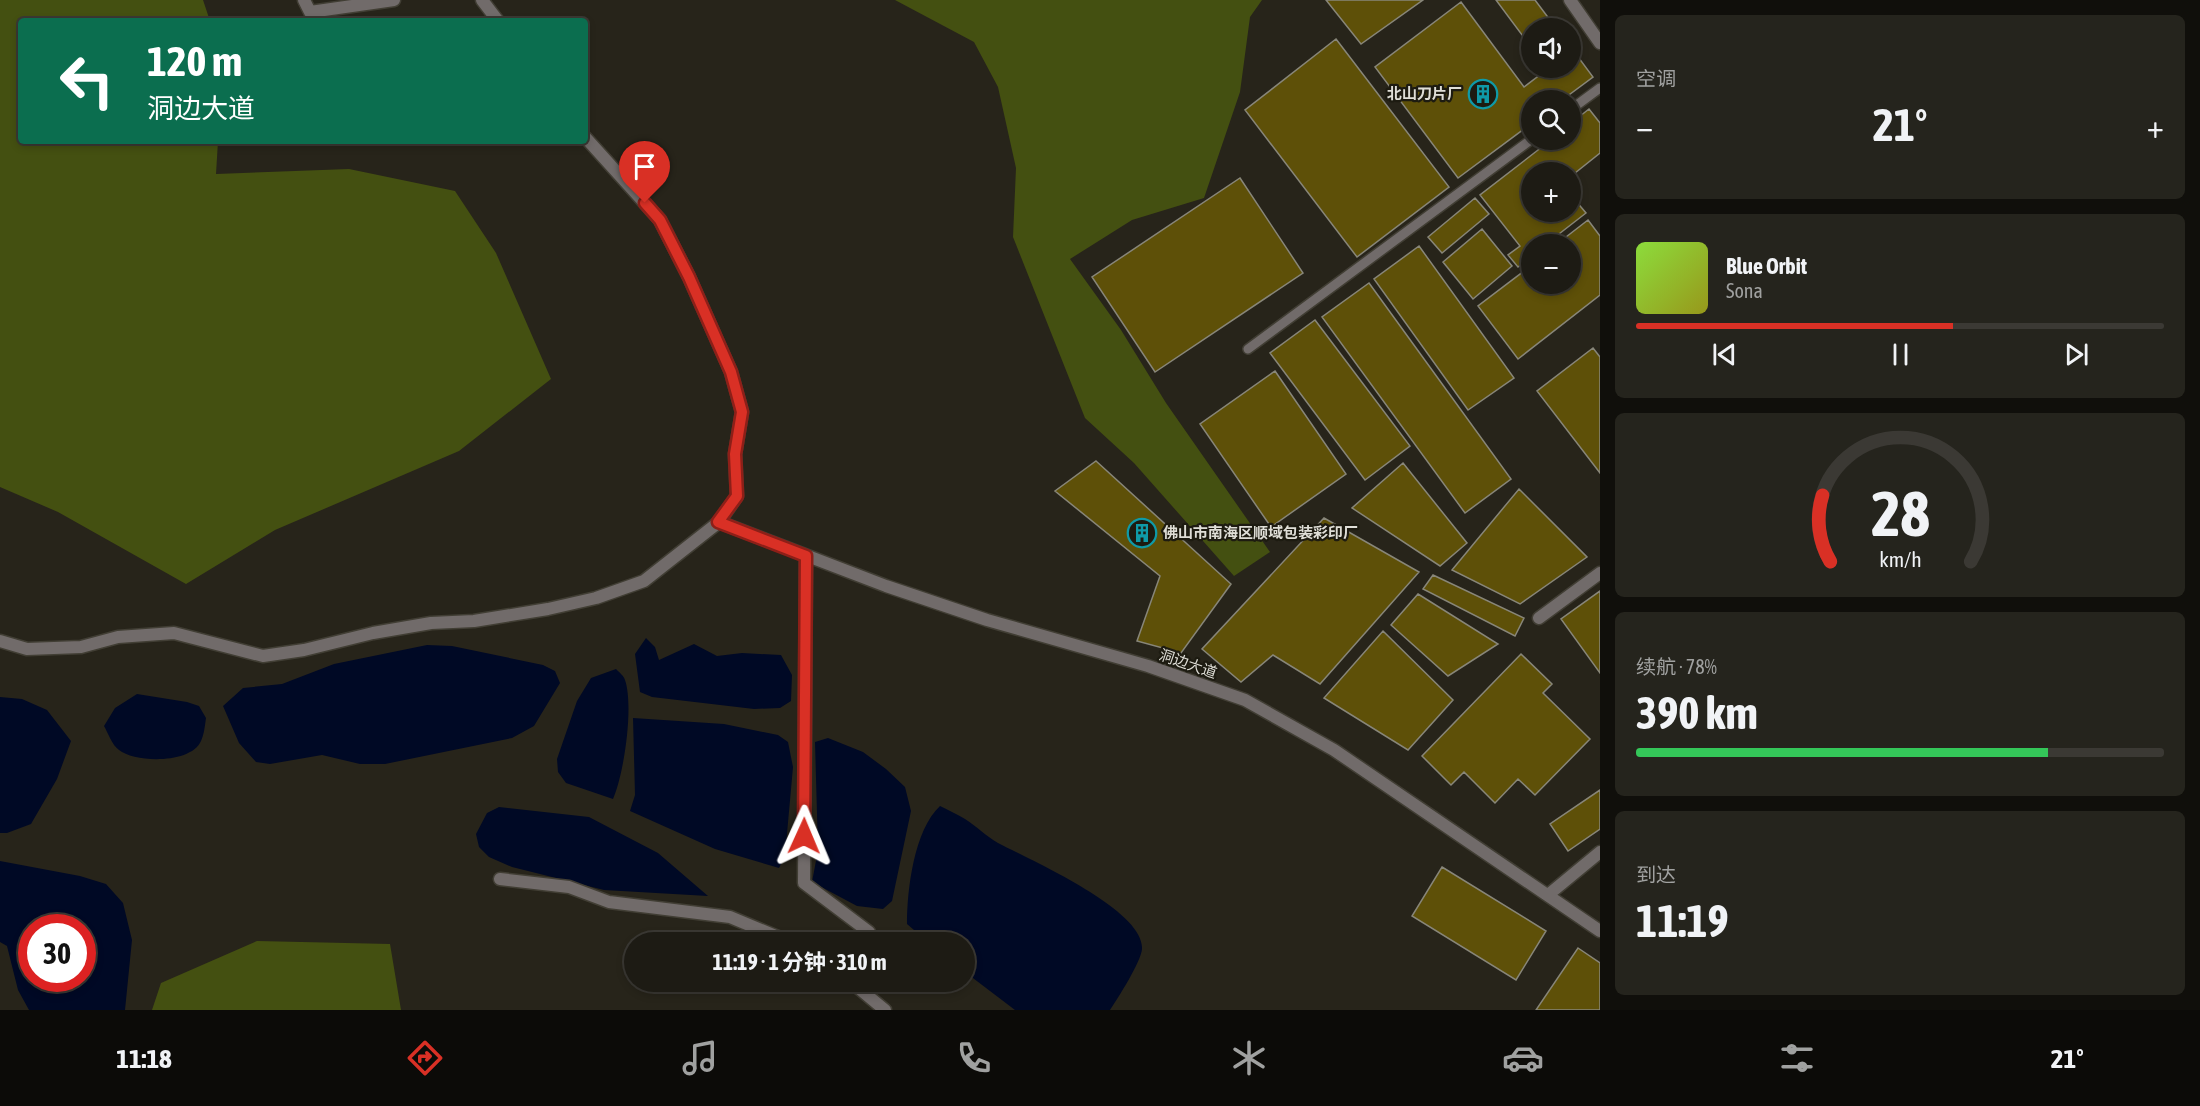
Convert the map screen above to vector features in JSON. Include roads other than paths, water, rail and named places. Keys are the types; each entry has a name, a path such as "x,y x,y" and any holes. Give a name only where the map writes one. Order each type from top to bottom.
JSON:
{"street":[{"path":"304,0 310,12 394,0"},
{"path":"482,0 496,18"},
{"path":"1570,0 1600,43"},
{"path":"0,641 27,649 81,647 118,637 174,633 263,656 303,650 431,622 474,621 538,611 596,598 644,581 718,522 737,496 735,454 742,412 731,372 689,277 660,220 588,139"},
{"name":"洞边大道","path":"718,522 886,586 987,620 1148,666 1245,700 1334,750 1600,931"},
{"path":"806,556 804,883 869,932"},
{"path":"1539,618 1600,573"},
{"path":"1548,896 1600,852"},
{"path":"500,879 569,887 609,902 730,917 766,932"},
{"path":"863,992 885,1010"}],"lane":[{"path":"1581,102 1600,88"},
{"path":"1248,349 1521,147"}],"water":[{"path":"646,638 655,647 659,660 694,644 717,656 742,653 781,655 792,675 791,701 780,708 754,709 652,697 640,692 635,654"},
{"path":"427,645 452,646 543,665 555,671 560,683 534,726 512,738 385,764 360,764 322,755 270,764 256,762 239,743 223,706 243,688 282,684 334,664"},
{"path":"616,669 623,676 628,692 628,722 621,774 613,799 566,783 558,772 557,759 577,701 591,678"},
{"path":"137,694 199,706 206,718 202,739 195,749 186,754 162,759 137,757 119,750 104,726 115,708"},
{"path":"0,697 22,699 47,710 71,741 57,779 31,824 7,833 0,833"},
{"path":"633,718 724,724 778,735 788,742 793,767 785,856 779,868 715,849 630,811 635,795"},
{"path":"828,738 863,752 905,787 911,811 892,901 883,909 857,906 812,882 818,850 815,742"},
{"path":"940,806 965,819 998,843 1082,887 1125,918 1138,934 1142,949 1134,971 1110,1010 1015,1010 975,980 975,932 916,932 907,924 908,895 914,861 918,845 931,817"},
{"path":"499,807 589,817 658,853 708,896 604,890 512,867 489,857 479,847 476,834 487,813"},
{"path":"0,861 80,876 106,884 123,903 132,940 125,1010 29,1010 19,992 96,992 96,914 18,914 18,990 7,946 0,942"}],"place":[{"name":"北山刀片厂","path":"1483,94"},
{"name":"佛山市南海区顺域包装彩印厂","path":"1142,533"}]}
